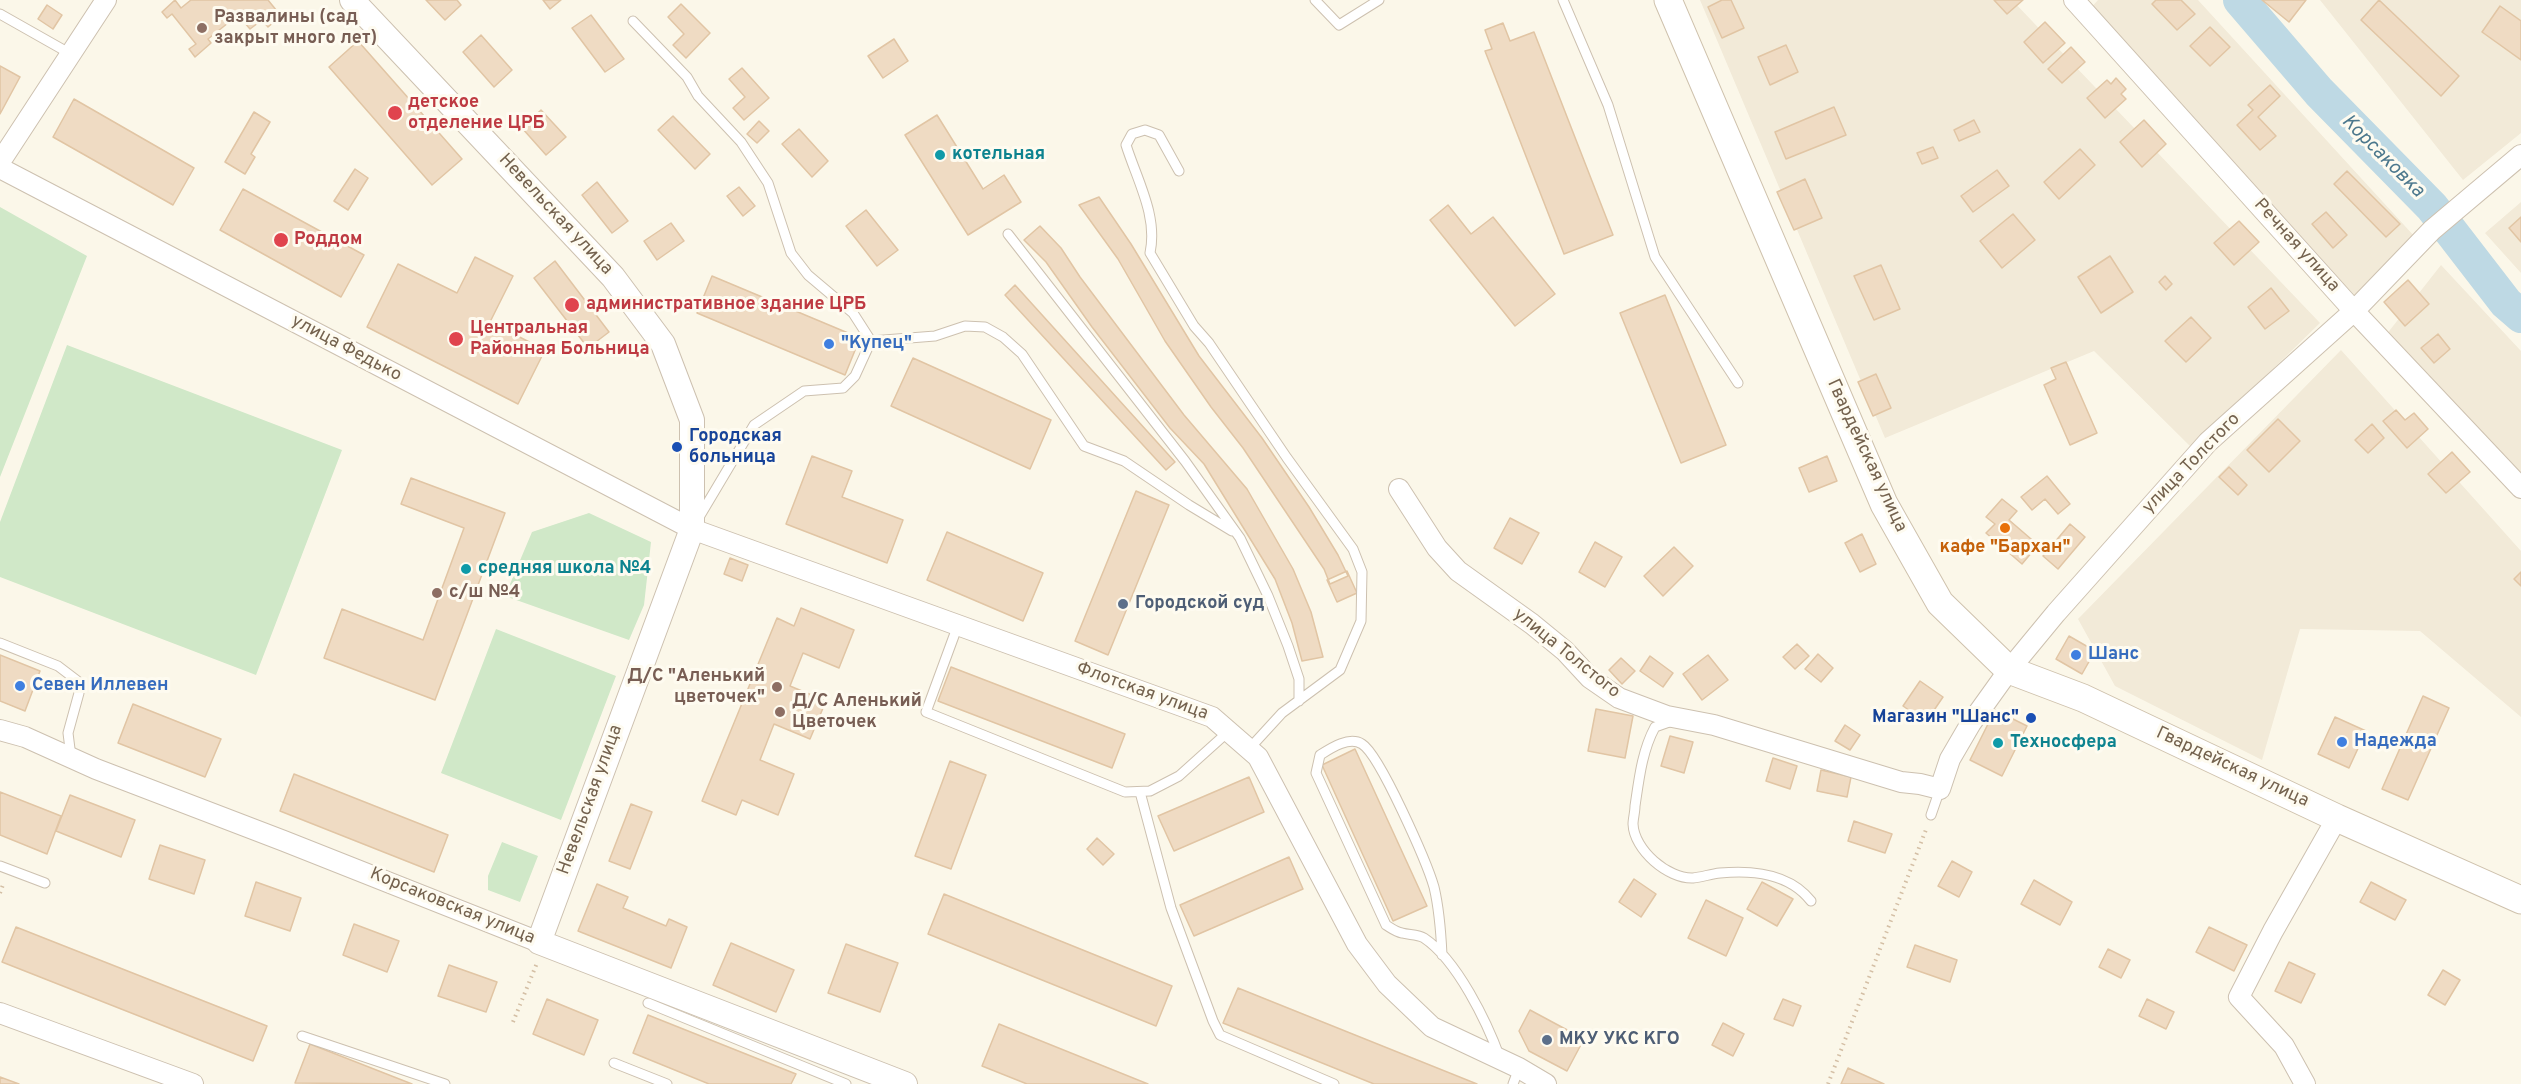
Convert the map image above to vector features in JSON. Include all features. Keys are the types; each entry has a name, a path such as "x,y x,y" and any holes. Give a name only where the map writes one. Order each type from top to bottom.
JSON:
{"main road":[{"name":"Гвардейская улица","path":"1668,0 1884,504 1940,603 2009,670 2083,698 2337,818 2521,900"}],"street":[{"path":"0,162 69,53 106,0"},
{"name":"Невельская улица","path":"352,0 613,277 663,345 692,420 692,529 538,952"},
{"name":"Речная улица","path":"2074,0 2354,311 2521,488"},
{"name":"улица Толстого","path":"1399,489 1437,548 1458,571 1565,651 1590,678 1618,698 1667,717 1714,724 1902,782 1920,783 1940,789 1950,759 1971,723 2009,670 2056,613 2208,442 2354,311 2432,231 2521,155"},
{"name":"улица Федько","path":"0,168 692,529"},
{"name":"Флотская улица","path":"692,529 1212,717 1258,757 1357,944 1387,984 1432,1026 1511,1071 1546,1084"},
{"name":"Корсаковская улица","path":"0,730 25,737 70,758 538,952 905,1084"},
{"path":"2305,1084 2284,1046 2239,997 2273,931 2337,818"},
{"path":"0,1013 193,1084"}],"lane":[{"path":"1315,0 1339,25 1379,0"},
{"path":"1563,0 1608,105 1655,257 1737,383"},
{"path":"0,14 69,53"},
{"path":"633,21 687,77 698,96 741,142 768,183 791,254 808,275 853,313 871,341"},
{"path":"1179,171 1159,135 1145,130 1132,134 1126,145 1151,220 1153,240 1150,253 1194,326 1209,343 1298,474 1353,549 1362,572 1361,621 1340,670 1282,713 1249,749"},
{"path":"1008,234 1185,461 1236,533 1268,596 1288,646 1299,679 1299,701"},
{"path":"871,341 935,336 965,326 985,327 1003,337 1022,354 1084,446 1124,460 1189,505 1236,533"},
{"path":"692,529 754,425 804,391 843,388 855,376 871,341"},
{"path":"958,625 926,712 1125,792 1149,791 1179,776 1229,732"},
{"path":"0,643 58,666 79,682 79,693 69,733 70,758"},
{"path":"1688,720 1666,721 1655,727 1648,740 1639,779 1633,826 1646,856 1671,873 1691,878 1718,873 1761,872 1801,889 1811,901"},
{"path":"1442,955 1434,887 1419,845 1373,755 1361,743 1349,742 1335,746 1320,755 1316,773 1386,925 1399,932 1423,937 1442,955 1466,987 1511,1071"},
{"path":"1931,815 1940,789"},
{"path":"1140,792 1172,908 1220,1035 1334,1084"},
{"path":"0,866 45,883"},
{"path":"648,1003 846,1084"},
{"path":"302,1036 445,1084"},
{"path":"614,1063 667,1084"}],"path":[{"path":"1828,1084 1931,815"},
{"path":"513,1022 538,952"}],"shaded area":[{"path":"1700,0 2012,0 2320,323 2192,448 2094,351 1885,438"},
{"path":"2098,0 2198,0 2415,237 2362,303 2087,12"},
{"path":"2320,0 2521,0 2521,133 2463,180"},
{"path":"2521,202 2521,273 2485,233"},
{"path":"2441,265 2521,351 2521,485 2386,335"},
{"path":"2341,350 2521,551 2521,717 2420,631 2300,629 2262,760 2115,686 2078,619"}],"green space":[{"path":"0,207 87,256 0,477"},
{"path":"67,345 342,450 256,675 0,577 0,522"},
{"path":"589,513 651,542 644,605 629,640 505,596 532,532"},
{"path":"496,629 616,676 561,820 441,773"},
{"path":"502,842 538,856 520,902 488,890 488,876"}],"building":[{"name":"Развалины (сад закрыт много лет)","path":"175,0 181,8 191,0 268,0 281,16 268,27 262,20 250,29 238,15 208,39 211,43 195,57 189,49 196,44 172,14 167,18 162,12"},
{"path":"426,0 457,0 461,5 445,20"},
{"path":"543,0 561,0 550,9"},
{"path":"1722,0 1731,0 1744,28 1722,38 1708,7"},
{"path":"1994,0 2023,0 2007,14"},
{"path":"2156,0 2181,0 2195,14 2177,30 2152,4"},
{"path":"2262,0 2306,0 2289,22"},
{"path":"2379,0 2459,76 2441,96 2361,20"},
{"path":"681,4 710,33 686,58 673,45 684,34 668,17"},
{"path":"47,5 62,15 53,29 38,19"},
{"path":"2500,6 2521,21 2521,60 2482,32"},
{"path":"591,15 624,59 605,72 572,28"},
{"path":"2045,22 2065,43 2043,63 2024,42"},
{"path":"1503,23 1510,41 1534,32 1613,235 1564,254 1485,51 1492,49 1485,30"},
{"path":"2210,27 2230,47 2210,66 2190,46"},
{"path":"481,35 512,70 494,87 463,52"},
{"path":"894,39 908,61 883,78 868,56"},
{"name":"детское отделение ЦРБ","path":"358,41 462,159 432,185 329,67"},
{"path":"1786,45 1798,72 1770,85 1758,57"},
{"path":"2071,47 2085,62 2062,83 2048,69"},
{"path":"0,66 20,77 0,114"},
{"path":"742,68 769,98 744,120 733,108 745,97 729,79"},
{"path":"2116,78 2126,89 2121,94 2126,99 2105,118 2087,98 2107,80 2111,84"},
{"path":"2270,85 2280,96 2258,117 2276,136 2260,150 2237,125 2253,110 2248,105"},
{"path":"74,99 194,168 173,205 53,137"},
{"path":"1834,107 1846,135 1786,159 1775,132"},
{"path":"541,110 566,137 546,155 522,128"},
{"path":"254,112 270,122 251,154 255,157 245,174 225,162"},
{"name":"котельная","path":"937,115 983,189 1004,175 1021,202 968,235 905,135"},
{"path":"673,116 710,154 695,169 658,130"},
{"path":"1974,120 1980,132 1959,141 1954,130"},
{"path":"2144,120 2166,144 2142,167 2120,142"},
{"path":"759,121 769,131 757,143 747,134"},
{"path":"799,129 828,161 812,177 782,144"},
{"path":"1933,147 1938,158 1922,164 1917,153"},
{"path":"2080,149 2095,165 2059,199 2044,182"},
{"path":"355,169 368,178 348,210 334,201"},
{"path":"1997,170 2009,186 1973,212 1961,196"},
{"path":"2347,171 2400,224 2386,237 2334,184"},
{"path":"1805,179 1822,218 1794,230 1777,192"},
{"path":"597,182 628,221 612,233 582,195"},
{"path":"739,187 755,206 743,216 727,196"},
{"path":"243,189 364,255 341,297 220,230"},
{"path":"1099,197 1131,244 1199,356 1262,438 1309,507 1348,576 1330,584 1324,569 1243,448 1165,341 1118,259 1079,205"},
{"path":"1448,205 1471,234 1493,217 1555,294 1515,326 1430,220"},
{"path":"866,210 898,250 877,266 846,226"},
{"path":"2326,212 2347,235 2333,248 2312,224"},
{"path":"2013,214 2035,240 2002,268 1980,241"},
{"path":"2521,217 2521,242 2509,228"},
{"path":"2239,221 2259,242 2234,265 2214,243"},
{"path":"671,223 684,241 657,260 644,241"},
{"path":"1040,226 1061,248 1080,277 1184,415 1247,489 1293,569 1311,612 1323,657 1302,661 1292,623 1275,579 1204,464 1170,428 1092,327 1046,262 1024,240"},
{"path":"2110,256 2133,292 2101,313 2078,277"},
{"name":"Центральная Районная Больница","path":"475,257 513,276 490,322 545,350 518,404 367,327 398,264 457,293"},
{"name":"административное здание ЦРБ","path":"555,261 609,332 588,348 534,278"},
{"path":"1881,265 1900,309 1874,320 1854,276"},
{"path":"712,276 860,338 845,375 697,313"},
{"path":"2165,276 2172,284 2166,290 2159,282"},
{"path":"2408,280 2429,304 2405,326 2384,302"},
{"path":"1015,285 1175,462 1166,470 1005,295"},
{"path":"2271,288 2289,311 2265,329 2248,307"},
{"path":"1665,295 1726,445 1681,463 1620,313"},
{"path":"2191,317 2211,338 2186,362 2165,341"},
{"path":"2438,334 2450,349 2434,363 2421,348"},
{"path":"913,358 1051,420 1030,469 891,406"},
{"path":"2066,362 2097,433 2070,445 2044,385 2056,379 2051,368"},
{"path":"1876,374 1891,408 1873,416 1858,382"},
{"path":"2396,410 2405,420 2414,413 2428,429 2407,448 2383,421"},
{"path":"2278,419 2300,441 2269,472 2247,450"},
{"path":"2372,424 2384,438 2368,453 2355,440"},
{"path":"2452,452 2470,472 2446,493 2428,474"},
{"path":"812,456 852,471 842,497 903,520 887,563 786,524"},
{"path":"1827,456 1837,481 1809,492 1799,468"},
{"path":"2229,467 2247,485 2238,495 2219,477"},
{"path":"2047,476 2070,504 2058,514 2045,499 2032,510 2021,497"},
{"name":"средняя школа №4","path":"411,478 505,513 435,700 324,658 342,609 423,640 464,528 401,504"},
{"path":"1136,491 1169,505 1108,655 1075,641"},
{"name":"кафе \"Бархан\"","path":"2002,499 2017,511 2009,520 2038,545 2022,564 1986,533 1995,524 1986,517"},
{"path":"1510,518 1539,533 1522,564 1494,548"},
{"path":"2070,524 2085,537 2058,569 2043,556"},
{"path":"947,532 1043,573 1023,621 927,580"},
{"path":"1862,534 1876,564 1860,572 1845,543"},
{"path":"1595,542 1622,557 1605,587 1579,572"},
{"path":"1674,547 1693,566 1663,596 1644,576"},
{"path":"730,558 748,565 742,581 724,574"},
{"path":"1347,571 1357,593 1337,602 1327,580"},
{"path":"2521,572 2521,586 2514,579"},
{"name":"Д/С Аленький Цветочек","path":"801,608 854,630 839,668 803,653 790,686 826,701 810,739 774,724 760,760 794,774 778,815 742,800 736,815 702,801 777,618 794,626"},
{"name":"Шанс","path":"2069,636 2095,651 2082,674 2056,659"},
{"path":"1797,644 1809,656 1795,669 1783,657"},
{"path":"1818,654 1833,668 1821,682 1805,669"},
{"path":"0,655 40,671 25,711 0,701"},
{"path":"1708,655 1728,680 1702,700 1683,674"},
{"path":"1650,656 1673,673 1663,687 1640,671"},
{"path":"1621,658 1635,671 1622,684 1609,670"},
{"path":"951,667 1125,734 1112,768 938,701"},
{"path":"1920,681 1943,697 1926,722 1903,706"},
{"path":"2423,696 2449,708 2408,800 2382,789"},
{"path":"133,704 221,739 205,777 118,743"},
{"path":"1596,709 1633,716 1625,758 1588,751"},
{"name":"Техносфера","path":"1995,710 2027,726 2002,776 1970,760"},
{"name":"Надежда","path":"2335,717 2366,731 2349,768 2318,754"},
{"path":"1845,725 1860,735 1850,750 1835,741"},
{"path":"1670,736 1693,742 1684,773 1661,766"},
{"path":"1355,749 1427,906 1393,921 1322,765"},
{"path":"1773,758 1797,766 1790,789 1766,781"},
{"path":"950,761 986,775 951,869 915,856"},
{"path":"1821,770 1851,777 1847,797 1817,791"},
{"path":"294,774 448,835 434,872 280,811"},
{"path":"1249,777 1264,812 1174,851 1158,816"},
{"path":"0,792 61,816 47,854 0,835"},
{"path":"70,795 135,820 121,857 56,831"},
{"path":"631,804 652,812 630,869 609,861"},
{"path":"1854,821 1892,834 1885,853 1848,841"},
{"path":"1097,838 1114,854 1103,865 1087,849"},
{"path":"160,845 205,860 194,894 149,879"},
{"path":"1289,857 1303,889 1194,936 1180,905"},
{"path":"1952,861 1972,872 1959,897 1938,886"},
{"path":"1634,879 1656,894 1641,917 1619,902"},
{"path":"2034,880 2072,902 2060,925 2021,904"},
{"path":"256,882 301,898 290,931 245,916"},
{"path":"1762,882 1793,899 1777,926 1747,909"},
{"path":"2371,882 2406,900 2395,920 2360,902"},
{"path":"597,884 628,897 623,908 666,926 669,919 687,927 671,968 578,931"},
{"path":"944,894 1172,986 1156,1026 928,934"},
{"path":"1706,900 1743,918 1726,956 1688,938"},
{"path":"354,924 399,941 387,972 343,955"},
{"path":"16,927 267,1026 253,1061 2,962"},
{"path":"2209,927 2247,945 2234,971 2196,952"},
{"path":"731,943 794,970 776,1012 713,985"},
{"path":"846,944 898,963 880,1012 828,993"},
{"path":"1915,945 1957,960 1950,982 1907,967"},
{"path":"2108,949 2130,960 2121,978 2099,967"},
{"path":"2289,962 2315,974 2301,1003 2275,991"},
{"path":"449,965 497,982 486,1012 438,996"},
{"path":"2443,970 2460,980 2445,1005 2428,995"},
{"path":"1238,988 1477,1084 1374,1084 1223,1023"},
{"path":"547,999 598,1020 584,1055 533,1034"},
{"path":"1783,999 1801,1006 1793,1026 1774,1019"},
{"path":"2147,999 2174,1012 2166,1029 2139,1016"},
{"path":"1530,1010 1584,1039 1567,1071 1529,1051 1519,1031"},
{"path":"648,1015 796,1074 791,1084 709,1084 633,1053"},
{"path":"1723,1023 1744,1034 1733,1056 1712,1045"},
{"path":"999,1024 1148,1084 1027,1084 982,1066"},
{"path":"310,1044 412,1084 295,1083"},
{"path":"1848,1068 1884,1084 1841,1084"},
{"path":"0,1077 19,1084 0,1084"}],"waterway":[{"name":"Корсаковка","path":"2240,0 2319,92 2432,207 2506,303 2521,316"}],"place":[{"name":"Развалины (сад закрыт много лет)","path":"202,28"},
{"name":"детское отделение ЦРБ","path":"395,113"},
{"name":"котельная","path":"940,155"},
{"name":"Роддом","path":"281,240"},
{"name":"административное здание ЦРБ","path":"572,305"},
{"name":"Центральная Районная Больница","path":"456,339"},
{"name":"\"Купец\"","path":"829,344"},
{"name":"Городская больница","path":"677,447"},
{"name":"кафе \"Бархан\"","path":"2005,528"},
{"name":"средняя школа №4","path":"466,569"},
{"name":"с/ш №4","path":"437,593"},
{"name":"Городской суд","path":"1123,604"},
{"name":"Шанс","path":"2076,655"},
{"name":"Севен Иллевен","path":"20,686"},
{"name":"Д/С \"Аленький цветочек\"","path":"777,687"},
{"name":"Д/С Аленький Цветочек","path":"780,712"},
{"name":"Магазин \"Шанс\"","path":"2031,718"},
{"name":"Надежда","path":"2342,742"},
{"name":"Техносфера","path":"1998,743"},
{"name":"МКУ УКС КГО","path":"1547,1040"}]}
